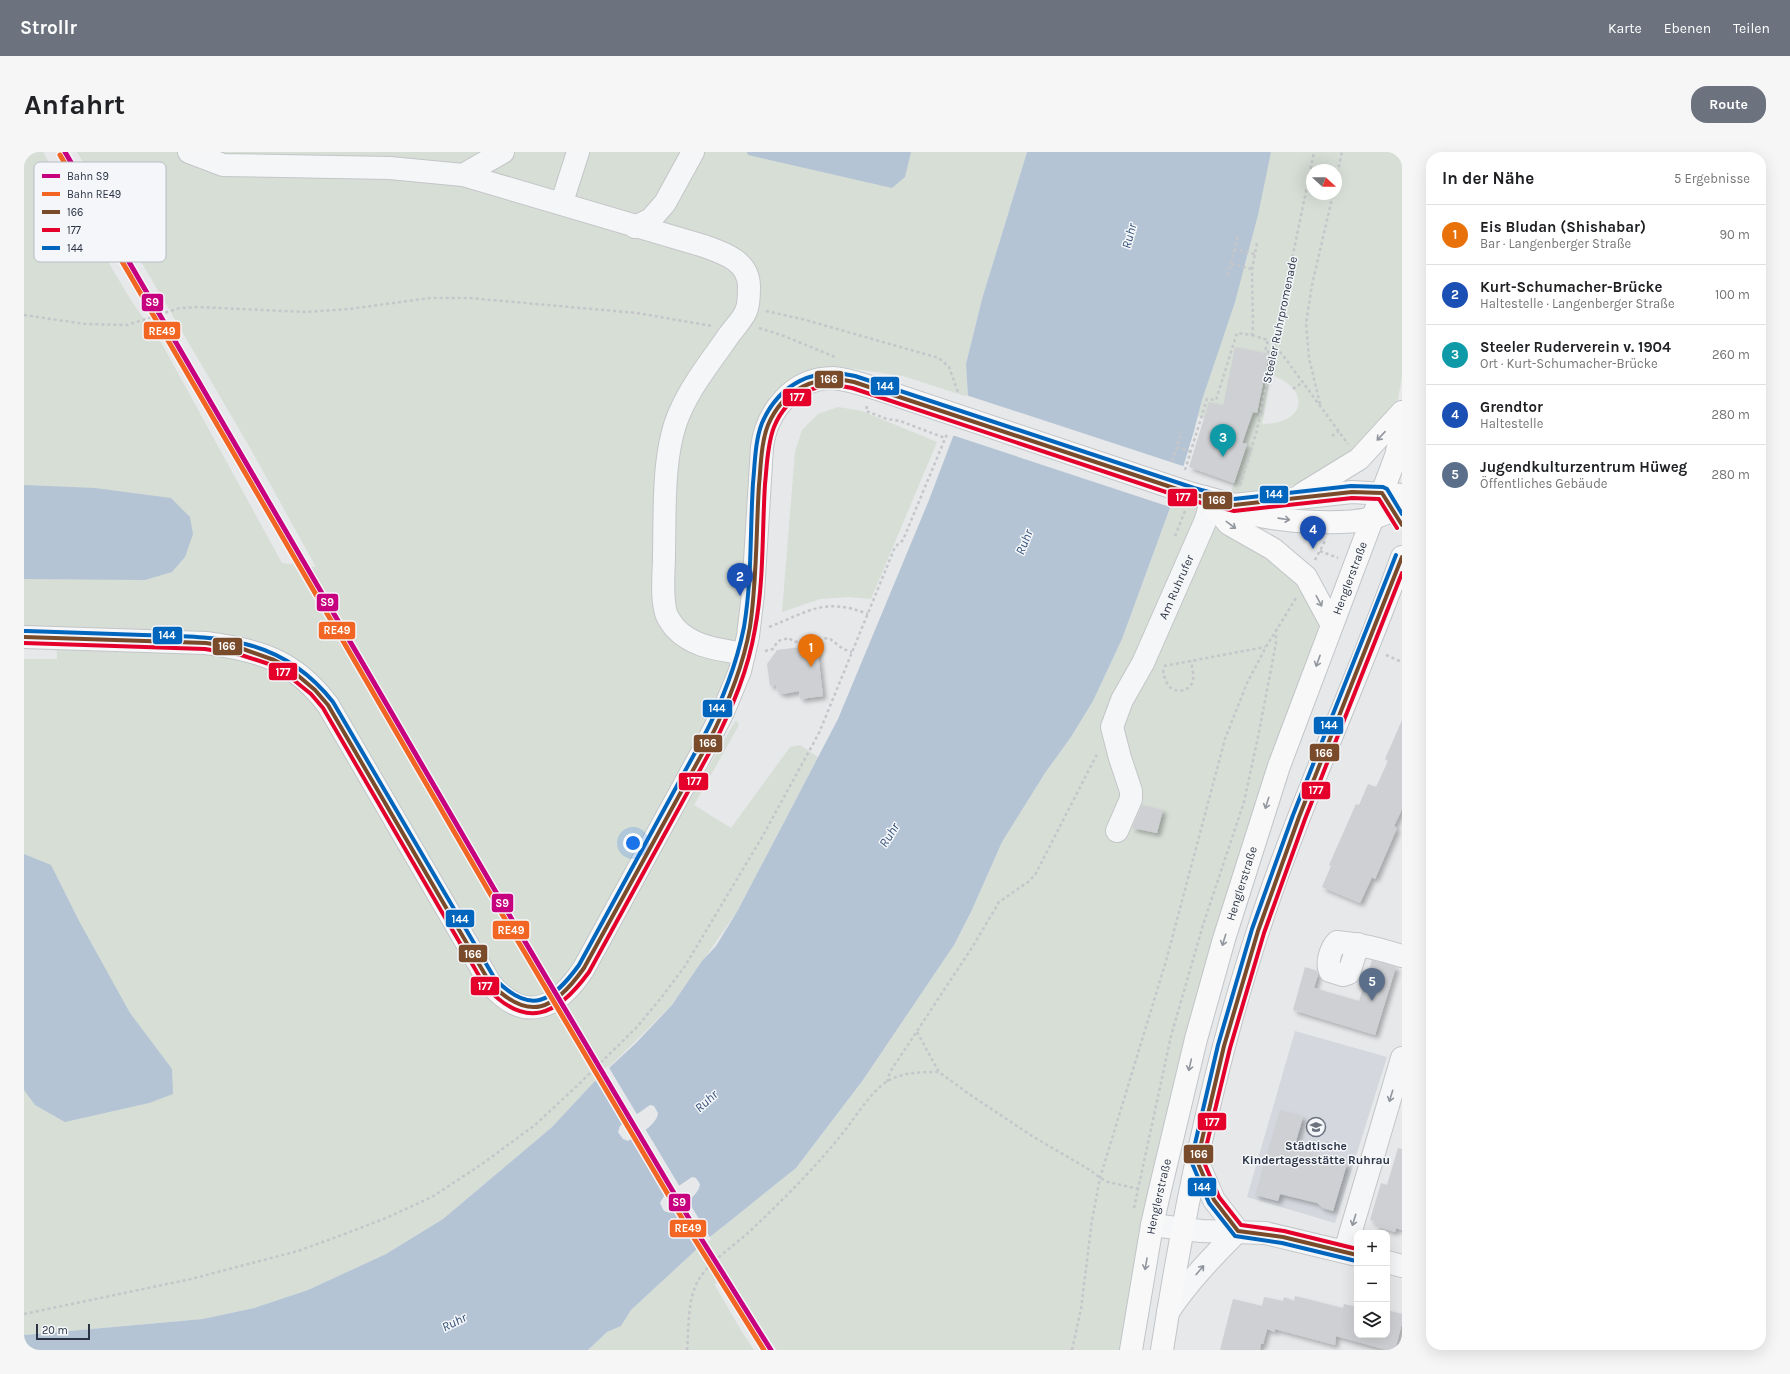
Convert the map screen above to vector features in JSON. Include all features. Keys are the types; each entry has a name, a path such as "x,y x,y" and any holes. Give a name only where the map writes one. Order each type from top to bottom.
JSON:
{"main road":[{"path":"24,637 206,643 233,647 263,655 294,670 309,682 328,705 490,983 496,990 511,1001 524,1006 535,1007 548,1005 561,996 571,987 584,968 705,747 730,695 746,645 753,594 762,447 765,431 771,417 780,404 793,391 817,381 825,379 840,379 876,389 1200,497 1236,495 1296,497 1352,492 1396,506"},
{"path":"1296,497 1360,459 1402,412"},
{"name":"Henglerstraße","path":"1131,1350 1152,1225 1196,1039 1224,939 1279,766 1373,518 1396,506 1396,456 1402,430"},
{"path":"1236,495 1240,510 1260,515 1285,519 1335,523 1373,518"},
{"path":"1200,497 1229,524 1273,549 1332,625"},
{"path":"1162,1350 1197,1161 1224,1046 1258,931 1298,817 1402,557"}],"street":[{"path":"189,152 223,165 390,168 463,175 562,202 635,227 704,246 733,258 742,266 748,276 749,287 747,310 690,392 680,412 672,436 668,466 665,512 663,584 666,613 675,627 688,640 706,647 746,645"},
{"path":"463,175 503,152"},
{"path":"562,202 578,152"},
{"path":"635,227 651,219 665,202 693,152"},
{"name":"Am Ruhrufer","path":"1112,727 1122,700 1139,670 1205,522 1200,497"},
{"path":"1112,727 1132,799 1118,831"},
{"path":"1358,944 1378,948 1402,956"},
{"path":"1152,1225 1184,1229 1265,1233 1351,1253 1402,1058"},
{"path":"1197,1161 1214,1200 1238,1232"},
{"path":"1168,1312 1204,1264 1238,1232"},
{"path":"1390,1263 1402,1266"}],"path":[{"name":"Steeler Ruhrpromenade","path":"1236,495 1257,430 1314,152"},
{"path":"1339,164 1342,152"},
{"path":"1320,404 1309,358 1306,323 1312,285 1332,200"},
{"path":"1228,275 1238,235"},
{"path":"1252,336 1252,270 1258,243"},
{"path":"1234,248 1255,254"},
{"path":"1230,264 1252,270"},
{"path":"24,315 111,326 126,325 180,308 199,307 305,312 349,309 430,298 469,298 638,313 733,329 751,325 842,360"},
{"path":"747,310 772,311 931,355 945,362 951,372 958,392"},
{"path":"1185,470 1207,399 1216,400 1237,333 1268,340 1265,351 1273,353"},
{"path":"1274,347 1282,354 1351,448"},
{"path":"1294,389 1303,382"},
{"path":"866,411 887,419 900,420 945,438"},
{"path":"1172,461 1182,431"},
{"path":"1332,436 1339,431"},
{"path":"1177,447 1191,452"},
{"path":"1248,460 1253,462"},
{"path":"1072,1350 1081,1309 1092,1220 1100,1178 1166,960 1225,739 1247,683 1266,647 1302,586 1335,523"},
{"path":"746,645 817,607 834,605 854,608 868,614"},
{"path":"1137,1188 1171,1036 1203,925 1244,802 1276,643 1276,630"},
{"path":"789,638 794,642 829,638 843,648 852,652"},
{"path":"1191,661 1193,678 1192,683 1183,691 1178,691 1171,688 1165,678 1162,666 1266,647"},
{"path":"887,1082 890,1072 973,946 999,902 1028,882 1035,875 1112,727"},
{"path":"916,1032 939,1072 999,1115 1090,1170 1100,1178"},
{"path":"688,1350 690,1309 693,1293 699,1279 706,1270 745,1236 797,1185 840,1137 873,1094 887,1082 911,1073 939,1072"}],"shaded area":[{"path":"24,152 43,152 49,162 34,162 34,262 108,262 132,302 162,344 282,563 316,567 249,446 141,262 166,262 166,162 83,162 77,152 1027,152 982,299 966,364 968,397 903,376 834,366 799,374 771,395 755,426 743,626 717,707 670,798 626,867 601,923 554,990 578,996 656,857 736,720 739,725 694,805 731,828 790,747 800,745 818,757 738,910 672,1005 594,1082 552,1127 443,1219 386,1254 308,1290 254,1308 203,1319 24,1335 24,659 57,659 56,627 24,626"},
{"path":"1271,152 1402,152 1402,377 1398,399 1377,431 1323,474 1288,487 1235,500 1229,498 1247,444 1243,443 1246,434 1198,416 1246,262","holes":["1271,375 1284,381 1293,388 1298,396 1298,404 1295,412 1288,418 1277,422 1262,424"]},
{"path":"838,407 862,411 937,442 871,599 848,597 820,599 782,612 795,452 802,430 818,414"},
{"path":"1174,497 1233,512 1272,548 1328,626 1224,941 1128,1350 777,1350 723,1281 714,1284 754,1350 588,1350 607,1332 621,1326 631,1310 710,1237 796,1168 863,1080 954,945 971,912 1002,842 1045,773 1071,737 1093,701 1122,639"},
{"name":"Städtische Kindertagesstätte Ruhrau","path":"1295,1031 1387,1057 1335,1223 1247,1197"}],"water":[{"path":"747,152 911,152 905,177 892,188 748,155"},
{"name":"Ruhr","path":"1027,152 1271,152 1258,215 1235,302 1202,400 1174,497 1122,639 1093,701 1071,737 1045,773 1002,842 971,912 954,945 863,1080 796,1168 710,1237 631,1310 621,1326 607,1332 588,1350 24,1350 24,1335 203,1319 254,1308 308,1290 386,1254 443,1219 552,1127 594,1082 636,1043 672,1005 702,961 716,946 738,910 838,719 929,500 968,397 966,364 982,299","holes":["650,1105 654,1106 658,1113 651,1126 628,1141 623,1139 618,1132 620,1126","692,1177 696,1178 700,1184 693,1197 670,1213 664,1211 660,1203 664,1196"]},
{"path":"24,485 95,488 171,498 190,517 193,534 185,557 172,572 145,580 24,579"},
{"path":"24,854 51,865 79,921 130,1013 172,1069 173,1094 149,1103 65,1122 35,1105 24,1090"}],"pier":[{"path":"966,395 1186,467 1173,508 952,435"},
{"path":"608,1066 638,1116 624,1125 596,1077"},
{"path":"644,1127 680,1187 667,1196 631,1137"},
{"path":"687,1199 711,1239 699,1250 674,1208"}],"building":[{"path":"1235,347 1269,354 1257,413 1253,412 1242,443 1247,444 1234,483 1189,467 1209,402 1223,406"},
{"path":"817,645 823,696 800,699 799,691 783,694 777,691 776,685 770,686 767,664 777,650"},
{"path":"1402,720 1402,809 1394,826 1397,828 1375,879 1372,877 1360,903 1322,887 1331,866 1329,865 1356,804 1359,805 1368,784 1376,787 1388,761 1385,759"},
{"path":"1142,805 1163,810 1157,833 1132,828"},
{"path":"1372,960 1396,967 1375,1035 1293,1010 1305,967 1317,971 1318,974 1314,988 1359,1001"},
{"path":"1280,1110 1303,1117 1294,1148 1347,1164 1333,1211 1323,1208 1317,1203 1280,1194 1278,1201 1255,1195"},
{"path":"1398,1148 1402,1149 1402,1230 1396,1228 1395,1232 1375,1226 1376,1222 1370,1220 1381,1183 1387,1185"},
{"path":"1295,1296 1343,1308 1344,1304 1354,1306 1354,1338 1390,1338 1390,1311 1402,1314 1402,1323 1395,1350 1387,1350 1336,1336 1335,1345 1275,1329 1275,1332 1267,1329 1260,1350 1220,1350 1233,1299 1262,1306 1264,1297 1283,1301 1284,1297 1294,1301"}],"rail line":[{"name":"S9","path":"65,152 71,162"},
{"name":"RE49","path":"60,155 64,162"},
{"name":"RE49","path":"122,262 509,926 692,1235 764,1350"},
{"name":"S9","path":"129,262 514,923 697,1232 771,1350"}],"transit line":[{"name":"144","path":"24,631 198,637 223,640 247,644 270,652 292,664 313,680 333,702 495,979 508,991 520,998 530,1001 540,1000 560,988 579,965 702,740 722,699 741,642 747,609 750,573 753,483 758,437 762,423 769,409 788,388 800,381 812,376 826,374 855,376 1194,488 1234,499 1351,486 1383,487 1387,489 1402,514"},
{"name":"166","path":"24,637 206,643 243,649 274,660 288,667 315,690 328,705 490,983 504,996 529,1007 541,1006 552,1002 562,994 584,968 708,743 728,701 739,672 750,627 755,574 759,485 764,439 768,425 774,413 792,393 814,382 827,380 854,382 1192,494 1234,505 1352,492 1382,493 1402,525"},
{"name":"177","path":"24,643 205,649 241,655 272,665 285,673 311,694 323,708 485,986 500,1000 514,1009 527,1013 540,1012 553,1008 565,999 589,972 727,718 744,674 752,645 758,611 765,484 770,441 774,427 787,406 795,398 805,392 827,386 852,388 1190,500 1234,511 1352,498 1379,499 1397,528"},
{"name":"144","path":"1354,1261 1282,1243 1235,1236 1209,1203 1191,1161 1218,1045 1252,929 1293,815 1396,555"},
{"name":"166","path":"1354,1254 1283,1237 1238,1231 1214,1200 1197,1161 1224,1046 1258,931 1299,817 1402,557"},
{"name":"177","path":"1354,1248 1284,1231 1241,1225 1219,1197 1203,1160 1230,1048 1264,933 1305,819 1402,573"}],"place":[{"name":"Steeler Ruderverein v. 1904","path":"1223,457"},
{"name":"Grendtor","path":"1313,549"},
{"name":"Kurt-Schumacher-Brücke","path":"740,596"},
{"name":"Eis Bludan (Shishabar)","path":"811,667"},
{"name":"Jugendkulturzentrum Hüweg","path":"1372,1001"},
{"name":"Städtische Kindertagesstätte Ruhrau","path":"1316,1127"}]}
